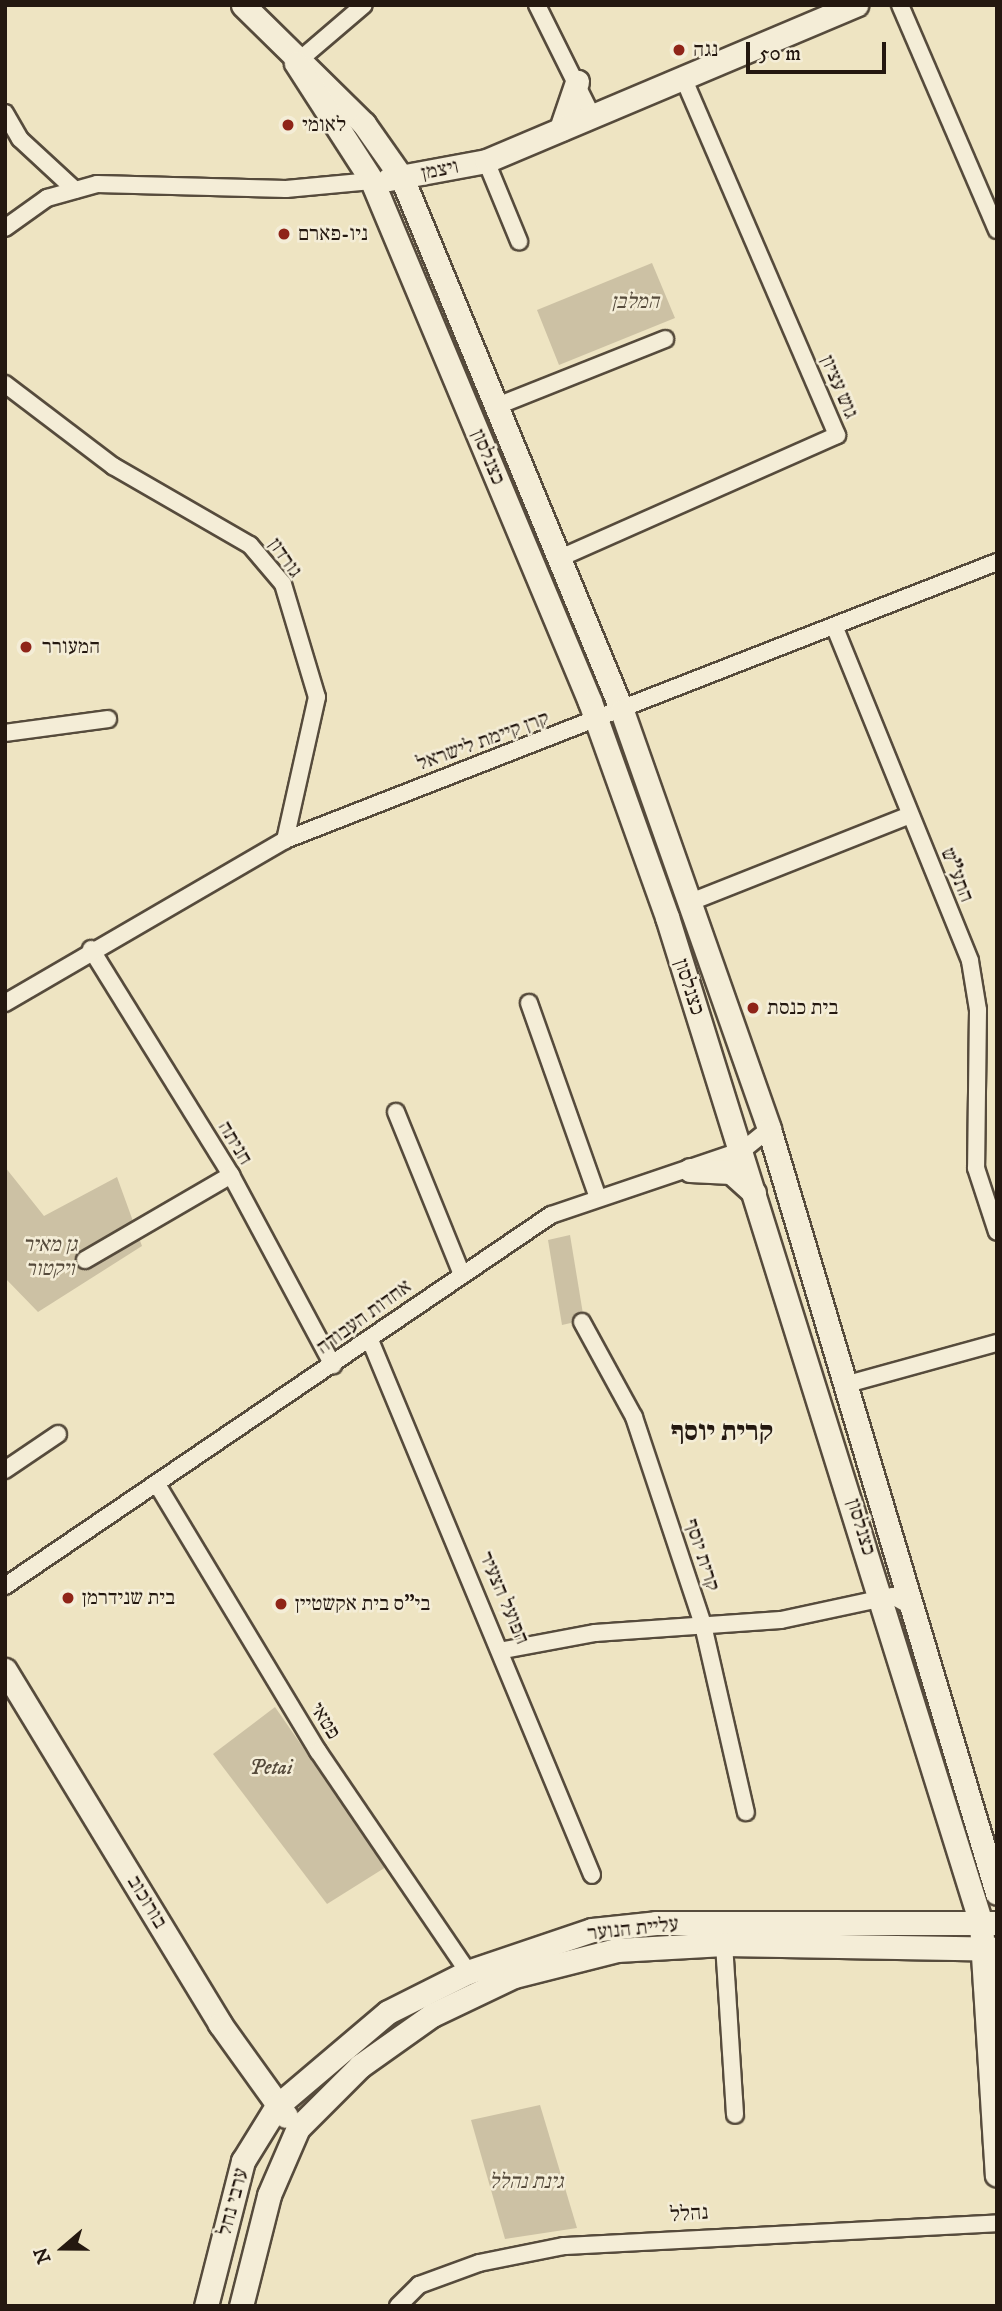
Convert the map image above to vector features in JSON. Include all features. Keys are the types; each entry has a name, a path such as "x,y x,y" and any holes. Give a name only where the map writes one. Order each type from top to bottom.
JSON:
{"street":[{"name":"כצנלסון","path":"243,5 296,63 364,124 402,178 622,711 693,901 769,1129 997,1893"},
{"path":"296,63 364,5"},
{"path":"537,5 591,114"},
{"path":"900,5 997,230"},
{"name":"ויצמן","path":"5,228 47,198 97,184 285,189 402,178 486,161 591,114 683,78 850,6"},
{"name":"כצנלסון","path":"296,63 372,181 596,721 743,1150 883,1597 989,1923 997,2174"},
{"name":"גוש עציון","path":"560,558 837,435 683,78"},
{"path":"561,129 577,82"},
{"path":"5,114 20,139 75,190"},
{"path":"486,161 519,241"},
{"path":"497,406 665,339"},
{"name":"גורדון","path":"5,384 113,466 250,545 283,584 317,697 285,839"},
{"name":"קרן קיימת לישראל","path":"5,1003 91,949 285,839 622,711 997,562"},
{"name":"התע\"ש","path":"835,628 975,984 976,1168 997,1232"},
{"path":"5,733 108,719"},
{"path":"693,901 910,815"},
{"name":"חניתה","path":"91,949 231,1175 333,1365"},
{"path":"529,1003 598,1198"},
{"path":"396,1112 461,1272"},
{"name":"אחדות העבודה","path":"5,1586 158,1486 370,1340 461,1272 551,1214 690,1170 743,1150 769,1129"},
{"path":"690,1170 731,1171 759,1202"},
{"path":"85,1260 231,1175"},
{"name":"קרית יוסף","path":"582,1322 634,1417 703,1625 746,1812"},
{"name":"הפועל הצעיר","path":"370,1340 503,1650 592,1875"},
{"path":"844,1385 997,1343"},
{"path":"5,1470 58,1434"},
{"name":"פטאי","path":"158,1486 318,1751 468,1972"},
{"path":"503,1650 595,1633 781,1619 883,1597 910,1606"},
{"name":"בורוכוב","path":"5,1670 219,2024 277,2106 298,2128"},
{"name":"עליית הנוער","path":"277,2106 388,2012 468,1972 592,1930 656,1923 989,1923"},
{"path":"724,1944 735,2115"},
{"name":"עליית הנוער","path":"298,2128 360,2066 432,2015 514,1976 617,1950 724,1944 990,1950"},
{"name":"ערבי נחל","path":"206,2306 243,2161 277,2106"},
{"name":"ערבי נחל","path":"241,2306 269,2195 298,2128"},
{"name":"נהלל","path":"398,2306 419,2285 478,2263 564,2246 997,2222"}],"green space":[{"name":"המלבן","path":"652,263 675,318 559,365 537,310"},
{"name":"גן מאיר ויקטור","path":"5,1167 44,1216 117,1177 142,1246 38,1312 5,1278"},
{"path":"570,1235 584,1320 562,1325 548,1240"},
{"name":"Petai","path":"275,1707 386,1867 327,1904 213,1754"},
{"name":"גינת נהלל","path":"540,2105 577,2228 505,2239 471,2120"}],"place":[{"name":"נגה","path":"679,50"},
{"name":"לאומי","path":"288,125"},
{"name":"ניו-פארם","path":"284,234"},
{"name":"המעורר","path":"26,647"},
{"name":"בית כנסת","path":"753,1008"},
{"name":"בית שנידרמן","path":"68,1598"},
{"name":"בי\"ס בית אקשטיין","path":"281,1604"}],"district":[{"name":"קרית יוסף","path":"722,1432"}]}
